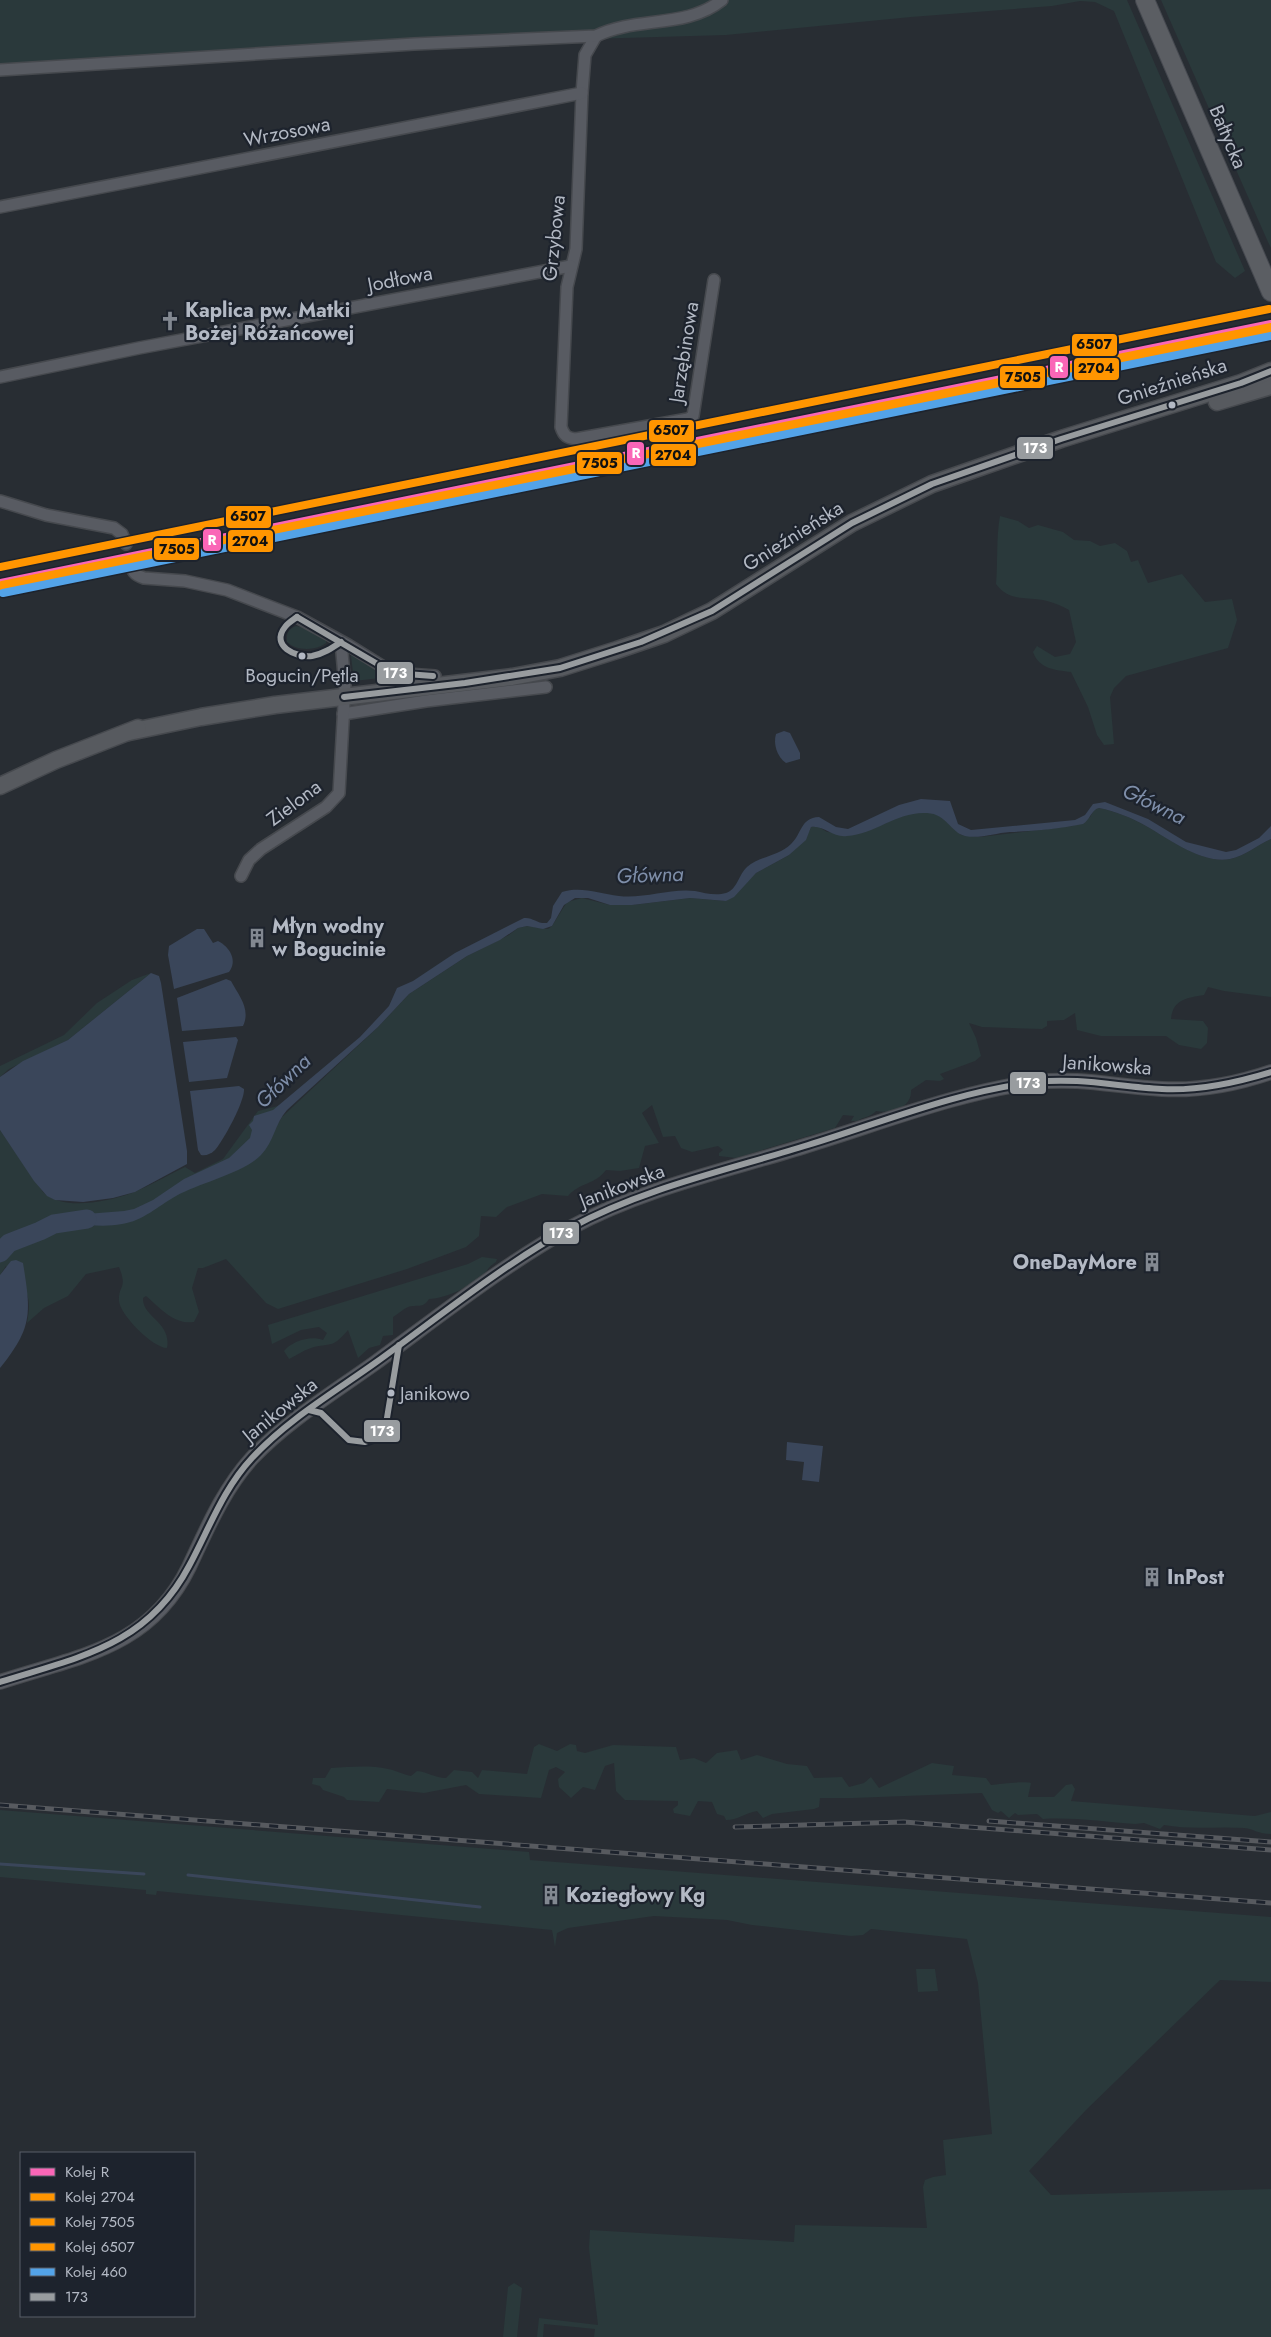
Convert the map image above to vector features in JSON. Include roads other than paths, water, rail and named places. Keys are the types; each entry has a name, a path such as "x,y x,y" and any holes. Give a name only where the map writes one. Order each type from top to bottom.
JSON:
{"main road":[{"name":"Bałtycka","path":"1145,0 1271,292"},
{"name":"Gnieźnieńska","path":"0,786 56,760 130,732 157,719 198,707 271,695 345,692 512,677 560,668 641,642 712,611 852,523 932,484 1029,452 1061,439 1241,383 1271,371"},
{"name":"Gnieźnieńska","path":"1029,452 1097,438 1271,386"},
{"name":"Gnieźnieńska","path":"345,692 435,676 510,670 581,660"}],"street":[{"path":"0,70 414,44 593,41 626,25 676,20 701,13 722,0"},
{"name":"Grzybowa","path":"563,434 561,427 567,287 576,248 585,55 593,41"},
{"name":"Wrzosowa","path":"0,207 582,93"},
{"name":"Jodłowa","path":"0,377 129,350 571,266"},
{"name":"Jarzębinowa","path":"563,434 569,438 576,439 688,419 692,416 714,280"},
{"path":"0,502 46,515 114,528 122,534 126,544"},
{"path":"130,561 132,570 136,575 198,583 227,590 297,617 392,673 435,676"},
{"name":"Zielona","path":"240,876 249,860 260,849 326,807 339,793 345,692 341,642"},
{"path":"343,714 426,701 546,687"},
{"name":"Janikowska","path":"0,1682 105,1648 146,1624 158,1614 177,1589 228,1489 250,1460 265,1446 327,1397 489,1282 546,1243 589,1218 654,1192 932,1107 1010,1086 1039,1082 1082,1080 1163,1090 1197,1089 1231,1084 1271,1072"}],"water":[{"path":"784,731 790,733 800,753 800,759 786,763 778,754 775,742 776,734"},
{"path":"921,799 950,801 958,824 971,830 1075,820 1085,815 1093,804 1105,802 1148,819 1186,842 1226,852 1236,850 1259,838 1271,826 1271,839 1241,855 1219,860 1208,858 1186,849 1135,820 1099,808 1083,824 976,837 960,834 934,814 916,813 906,815 867,831 847,836 811,827 806,840 789,855 756,873 734,897 726,901 690,898 632,905 610,905 588,898 575,898 564,905 552,926 543,929 527,926 518,928 500,940 467,956 409,994 378,1027 287,1110 265,1150 244,1167 186,1191 137,1220 107,1226 61,1226 61,1216 134,1209 153,1200 184,1179 229,1158 250,1138 252,1130 249,1125 253,1121 254,1116 273,1110 360,1037 389,1006 397,988 413,981 455,953 524,918 547,923 551,918 553,906 562,892 584,890 628,897 686,890 714,894 726,893 733,889 747,867 752,863 781,851 791,844 808,820 819,817 836,827 848,829 899,805"},
{"path":"197,929 204,929 213,943 218,941 226,947 233,959 232,968 229,972 174,989 168,955 169,946"},
{"path":"151,973 159,976 161,983 187,1151 187,1164 135,1192 113,1198 83,1202 55,1200 47,1196 34,1181 0,1130 0,1077 23,1061 68,1040"},
{"path":"226,979 231,981 245,1008 246,1014 243,1026 182,1031 177,998"},
{"path":"236,1037 238,1040 227,1078 189,1082 183,1042"},
{"path":"239,1086 244,1089 243,1095 228,1130 212,1153 201,1155 198,1150 190,1091"},
{"path":"16,1260 23,1263 28,1307 27,1319 19,1341 0,1368 0,1275 11,1261"},
{"path":"787,1442 823,1446 819,1482 802,1480 804,1462 786,1460"}],"waterway":[{"name":"Główna","path":"0,1253 9,1243 54,1224 87,1219"},
{"path":"0,1864 144,1874"},
{"path":"188,1875 480,1907"}],"railway":[{"path":"0,1805 1271,1903"},
{"path":"989,1821 1271,1842"},
{"path":"735,1827 904,1822 1271,1850"}],"rail line":[{"name":"6507","path":"0,567 1269,309"},
{"name":"R","path":"0,583 1271,324"},
{"name":"7505","path":"2,585 1271,327"},
{"name":"2704","path":"2,592 1271,333"},
{"name":"460","path":"3,593 1271,336"}],"place":[{"name":"Kaplica pw. Matki Bożej Różańcowej","path":"170,321"},
{"name":"Bogucin/Pętla","path":"302,656"},
{"name":"Młyn wodny w Bogucinie","path":"257,938"},
{"name":"OneDayMore","path":"1152,1262"},
{"name":"Janikowo","path":"391,1393"},
{"name":"InPost","path":"1152,1577"},
{"name":"Koziegłowy Kg","path":"551,1895"}]}
